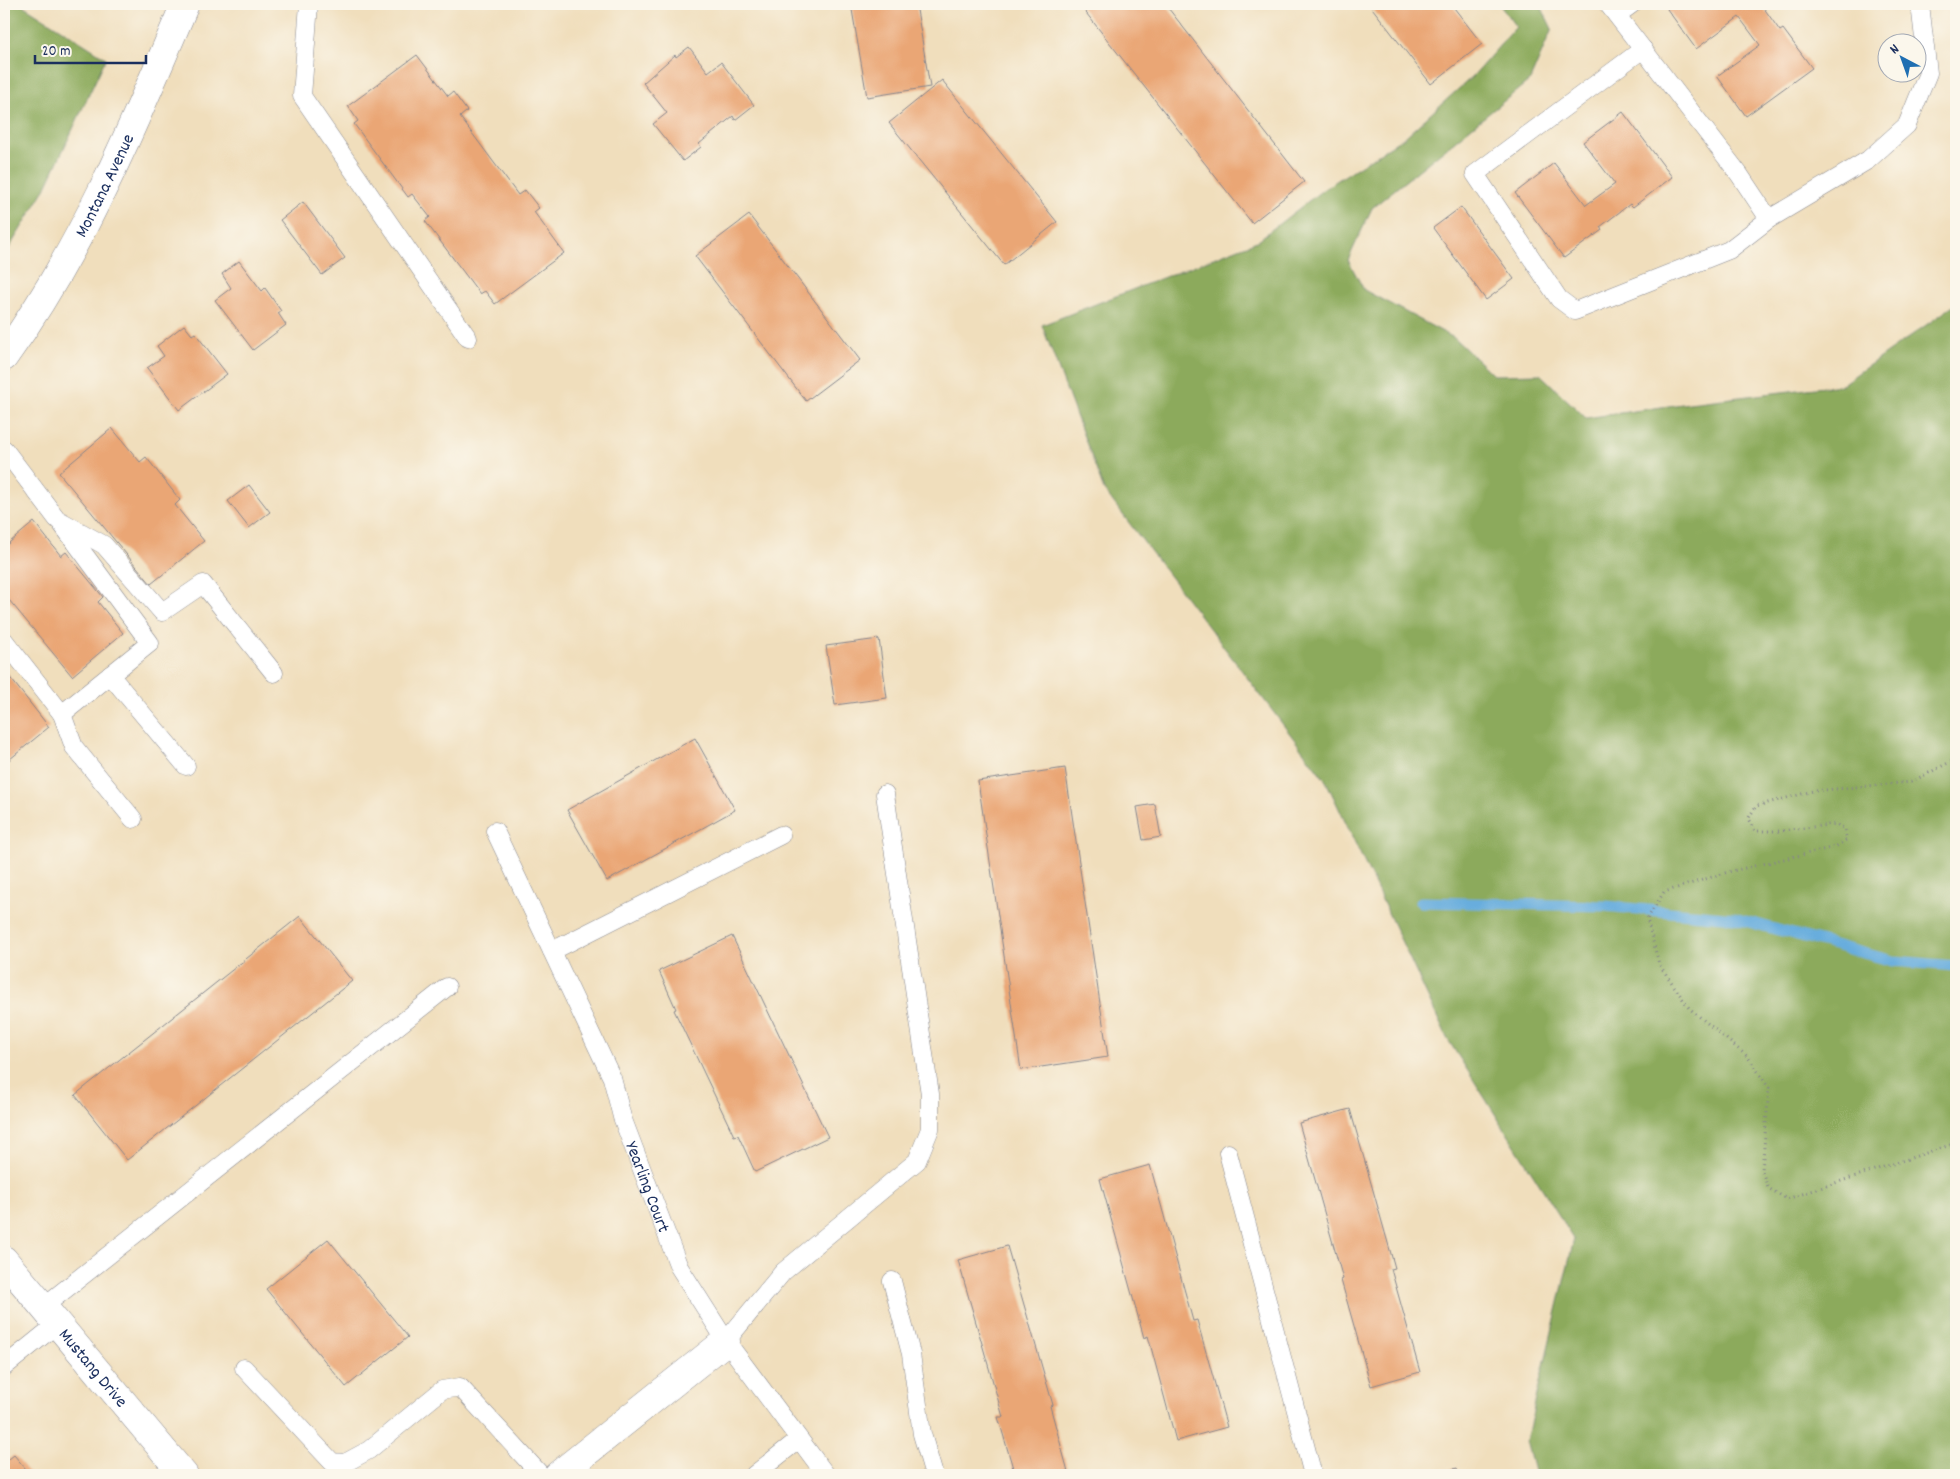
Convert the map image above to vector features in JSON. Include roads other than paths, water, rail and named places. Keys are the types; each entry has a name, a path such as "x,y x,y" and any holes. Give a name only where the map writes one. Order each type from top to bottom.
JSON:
{"street":[{"name":"Montana Avenue","path":"4,357 22,332 68,257 112,172 185,4"},
{"name":"Mustang Drive","path":"4,1260 184,1475"},
{"path":"558,1475 726,1340"}],"lane":[{"path":"309,4 302,96 468,338"},
{"path":"1632,4 1613,10 1740,174 1769,219"},
{"path":"1643,49 1475,174 1559,300 1575,311 1730,250 1769,219 1868,160 1907,125 1928,73 1920,4"},
{"path":"4,449 150,643 62,714"},
{"path":"57,519 104,545 162,612 202,584 274,673"},
{"path":"4,640 62,714 74,747 133,819"},
{"path":"110,675 186,766"},
{"path":"726,1340 783,1272 918,1161 930,1128 930,1094 885,794"},
{"name":"Yearling Court","path":"495,831 612,1078 622,1117 678,1266 726,1340 798,1440 826,1475"},
{"path":"552,951 781,835"},
{"path":"4,1367 50,1316 447,987"},
{"path":"1228,1153 1308,1474"},
{"path":"892,1281 911,1354 922,1434 934,1475"},
{"path":"244,1368 332,1462 345,1463 370,1450 442,1390 460,1387 541,1475"},
{"path":"754,1475 798,1440"}],"waterway":[{"path":"1421,902 1605,906 1734,918 1893,961 1956,966"}]}
